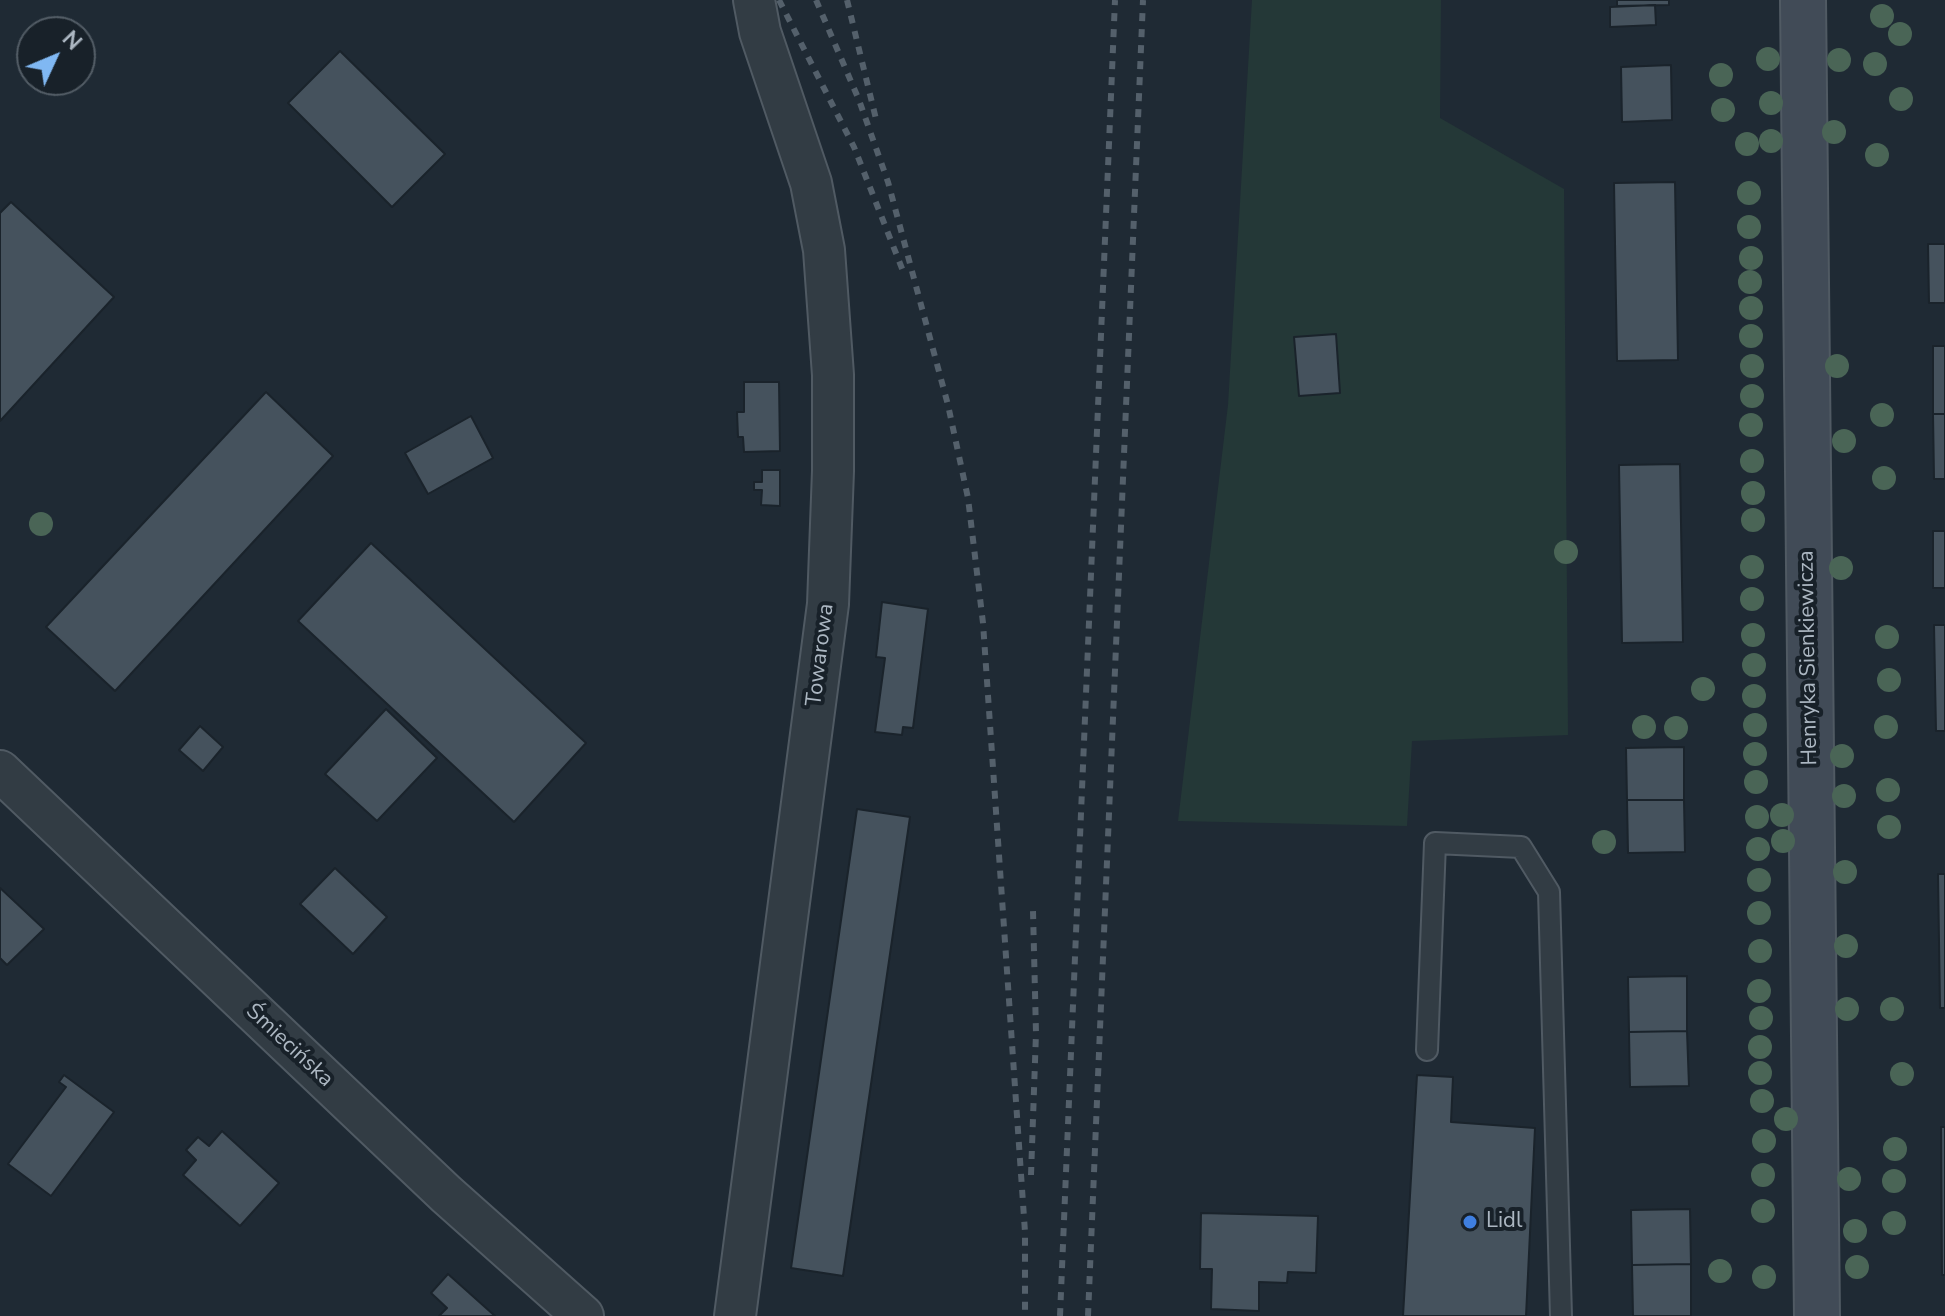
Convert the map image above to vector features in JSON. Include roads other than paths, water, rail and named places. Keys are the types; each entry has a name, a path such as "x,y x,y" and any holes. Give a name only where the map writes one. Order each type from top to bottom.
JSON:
{"street":[{"name":"Towarowa","path":"735,1316 828,604 833,471 833,375 824,250 811,183 760,32 754,0"},
{"name":"Henryka Sienkiewicza","path":"1803,0 1817,1316"},
{"name":"Śmiecińska","path":"0,771 446,1194 583,1316"}],"lane":[{"path":"1427,1050 1435,843 1521,847 1549,892 1561,1316"}],"railway":[{"path":"779,0 854,147 905,276"},
{"path":"816,0 859,100 888,182 948,405 968,498 983,623 1025,1232 1025,1313"},
{"path":"847,0 876,119"},
{"path":"1060,1316 1115,0"},
{"path":"1088,1316 1143,0"},
{"path":"1031,1175 1036,1033 1033,911"}],"place":[{"name":"Lidl","path":"1470,1222"}]}
